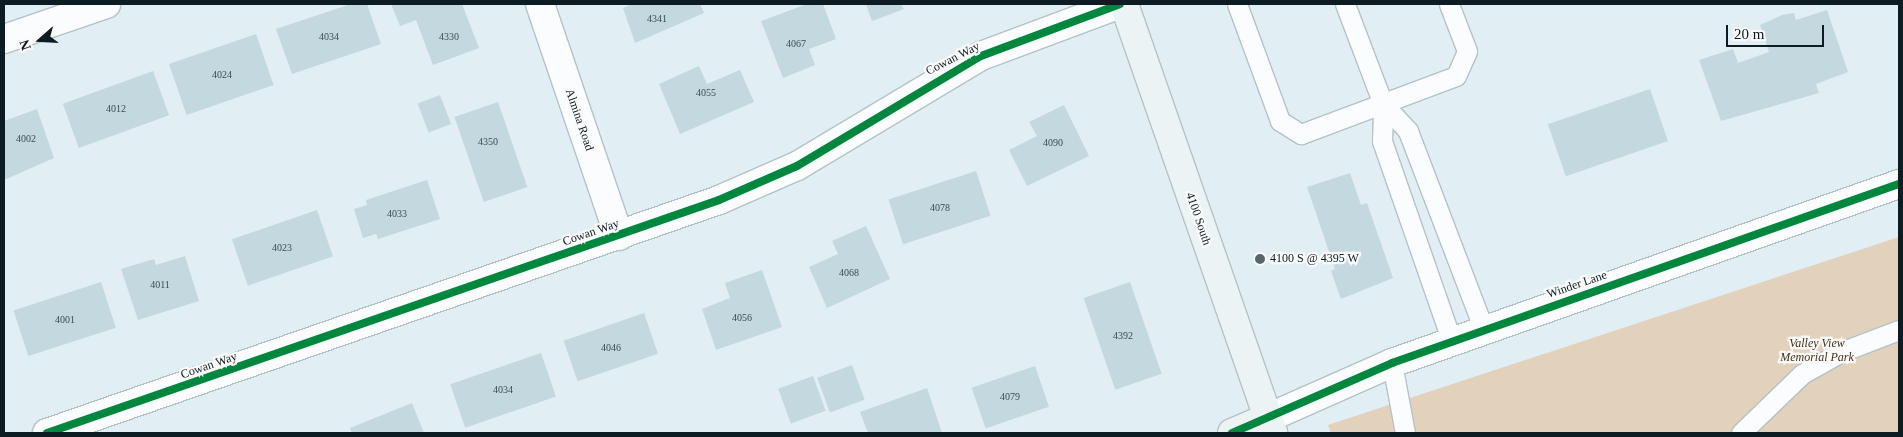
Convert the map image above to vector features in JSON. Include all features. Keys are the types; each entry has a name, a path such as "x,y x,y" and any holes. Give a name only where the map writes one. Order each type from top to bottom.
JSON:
{"main road":[{"name":"4100 South","path":"1122,4 1270,426"},
{"path":"1232,433 1270,426"}],"street":[{"path":"4,39 106,4"},
{"name":"Almina Road","path":"540,4 619,236"},
{"name":"Cowan Way","path":"47,433 619,236 773,178 973,60 1122,4"},
{"name":"Winder Lane","path":"1270,426 1392,363 1899,184"}],"lane":[{"path":"1238,4 1280,122 1289,131 1301,134 1456,76 1465,65 1467,51 1449,4"},
{"path":"1345,4 1383,104 1408,131 1484,330"},
{"path":"1383,104 1382,142 1452,342"},
{"path":"1741,433 1802,374 1841,352 1899,330"},
{"path":"1392,363 1405,433"}],"green space":[{"name":"Valley View Memorial Park","path":"1899,237 1899,433 1331,433 1328,425"}],"building":[{"path":"351,4 367,4 381,44 292,74 276,29"},
{"path":"391,4 462,4 479,48 433,65 416,20 400,26"},
{"path":"632,4 700,4 704,13 635,43 623,8"},
{"path":"807,4 823,4 836,39 809,49 815,65 783,78 761,21"},
{"path":"866,4 901,4 904,9 872,21"},
{"path":"1827,10 1848,72 1816,84 1819,93 1721,121 1699,60 1733,49 1738,63 1769,52 1760,25 1782,15 1794,13 1796,20"},
{"path":"256,34 274,85 187,115 169,64"},
{"path":"699,66 707,84 740,70 754,102 680,134 659,84"},
{"path":"153,71 169,115 79,148 63,104"},
{"path":"1650,89 1668,141 1566,176 1548,124"},
{"path":"440,95 451,124 429,133 418,104"},
{"path":"498,102 527,187 484,202 455,117"},
{"path":"1064,105 1089,156 1027,186 1009,150 1037,136 1029,122"},
{"path":"37,109 54,158 4,180 4,121"},
{"path":"976,171 991,216 903,244 889,199"},
{"path":"1350,173 1361,205 1367,203 1393,278 1341,299 1331,271 1335,269 1307,187"},
{"path":"427,180 440,219 378,239 376,234 363,238 354,209 367,205 366,200"},
{"path":"317,210 333,256 248,286 232,239"},
{"path":"866,226 890,279 827,308 809,267 838,254 832,241"},
{"path":"185,256 199,301 138,320 121,269 154,259 156,265"},
{"path":"762,270 782,327 716,350 702,309 730,298 725,283"},
{"path":"101,282 116,328 28,356 14,310"},
{"path":"1130,282 1162,374 1115,390 1084,298"},
{"path":"644,313 658,354 578,381 564,341"},
{"path":"541,353 556,396 465,428 450,384"},
{"path":"852,365 865,400 830,412 817,378"},
{"path":"1035,366 1049,407 986,428 972,388"},
{"path":"813,376 826,411 791,423 778,389"},
{"path":"927,388 942,433 868,433 860,412"},
{"path":"412,403 424,433 352,433 350,428"}],"cycle path":[{"path":"47,433 719,200 797,166 981,56 1120,4"},
{"path":"1232,433 1392,363 1899,184"}],"place":[{"name":"4100 S @ 4395 W","path":"1260,259"}]}
